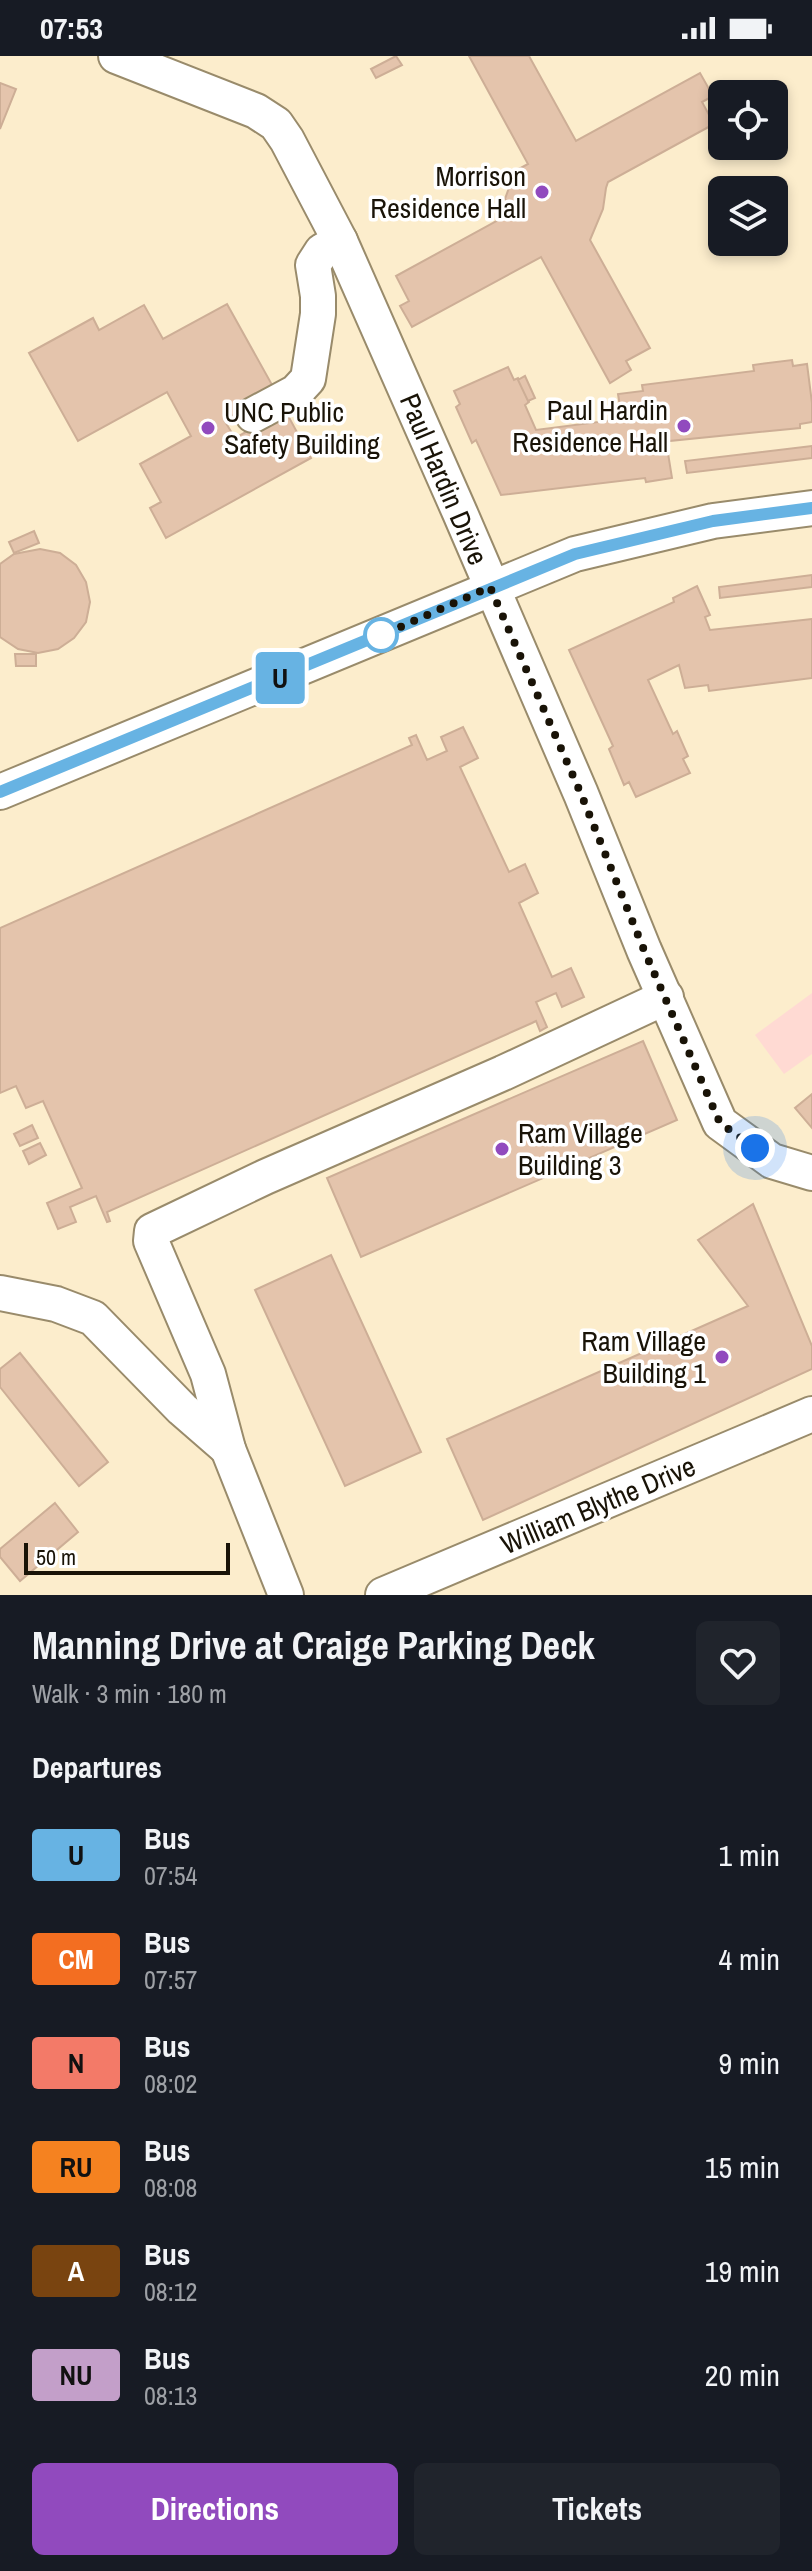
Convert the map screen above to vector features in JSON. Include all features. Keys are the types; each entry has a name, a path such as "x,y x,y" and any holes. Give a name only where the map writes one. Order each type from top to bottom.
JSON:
{"street":[{"name":"Paul Hardin Drive","path":"116,56 256,111 276,124 340,241 581,794 644,950 720,1123 772,1161 812,1173"},
{"path":"253,415 296,392 308,379 318,314 313,265 322,251 340,241"},
{"path":"0,792 575,554 713,521 812,508"},
{"path":"286,1595 228,1449 208,1374 151,1241 152,1231 666,997"},
{"path":"0,1293 56,1304 93,1318 182,1409 228,1449"},
{"name":"William Blythe Drive","path":"383,1595 812,1414"}],"shaded area":[{"path":"0,56 812,56 812,1595 0,1595"},
{"path":"812,993 812,1054 784,1074 755,1035"}],"building":[{"path":"396,56 402,65 376,78 371,69"},
{"name":"Morrison Residence Hall","path":"469,56 529,56 576,141 700,73 708,87 708,99 702,102 708,113 708,127 608,182 606,188 603,209 590,240 650,348 626,361 631,370 610,383 541,257 412,327 400,306 409,301 396,276 513,212 505,199 515,171 528,164"},
{"path":"0,83 16,89 0,129"},
{"name":"UNC Public Safety Building","path":"227,304 276,392 224,420 235,438 285,410 311,458 166,538 150,508 161,502 140,464 191,436 167,392 78,441 29,353 93,318 99,330 144,305 163,339"},
{"name":"Paul Hardin Residence Hall","path":"792,360 793,366 807,364 812,422 800,424 800,428 660,442 661,447 667,447 672,478 646,482 645,478 501,495 476,440 472,443 456,407 460,404 454,391 508,367 514,380 518,378 529,402 525,405 536,430 622,419 618,394 643,391 642,385 754,371 753,365"},
{"path":"525,376 535,398 528,401 518,380"},
{"path":"812,446 812,458 687,473 685,461"},
{"path":"34,531 39,543 14,553 9,542"},
{"path":"40,549 60,553 76,565 86,582 90,602 86,622 74,638 58,649 38,653 18,649 0,637 0,564 14,554"},
{"path":"812,575 812,587 720,598 719,587"},
{"path":"697,586 710,615 705,617 710,630 812,619 812,678 709,691 708,685 685,688 679,665 648,680 673,734 677,731 688,756 683,759 690,773 636,797 629,782 624,785 609,749 613,746 569,650 674,602 673,598"},
{"path":"15,654 36,654 36,666 16,666"},
{"path":"463,727 478,758 460,767 509,872 525,864 538,893 519,903 552,977 571,968 584,997 562,1007 556,993 536,1002 547,1027 540,1031 536,1021 107,1212 110,1221 107,1222 96,1196 70,1207 76,1222 58,1229 47,1203 82,1188 43,1101 26,1108 16,1086 0,1093 0,928 412,745 409,738 416,735 427,760 447,751 441,737"},
{"name":"Ram Village Building 3","path":"643,1041 677,1120 361,1257 327,1178"},
{"path":"812,1094 812,1128 795,1108"},
{"path":"32,1125 38,1138 20,1146 14,1134"},
{"path":"40,1143 46,1155 29,1164 23,1151"},
{"name":"Ram Village Building 1","path":"753,1204 812,1346 812,1369 483,1520 447,1439 748,1306 698,1240"},
{"path":"331,1255 421,1452 345,1486 255,1290"},
{"path":"20,1353 108,1462 79,1486 0,1387 0,1369"},
{"path":"55,1503 78,1532 20,1581 0,1557 0,1549"}],"bus line":[{"name":"U","path":"0,792 575,554 713,521 812,508"}],"place":[{"name":"Morrison Residence Hall","path":"542,192"},
{"name":"Paul Hardin Residence Hall","path":"684,426"},
{"name":"UNC Public Safety Building","path":"208,428"},
{"name":"Ram Village Building 3","path":"502,1149"},
{"name":"Ram Village Building 1","path":"722,1357"}],"route":[{"path":"381,635 378,637 490,587 720,1123 755,1148"}]}
